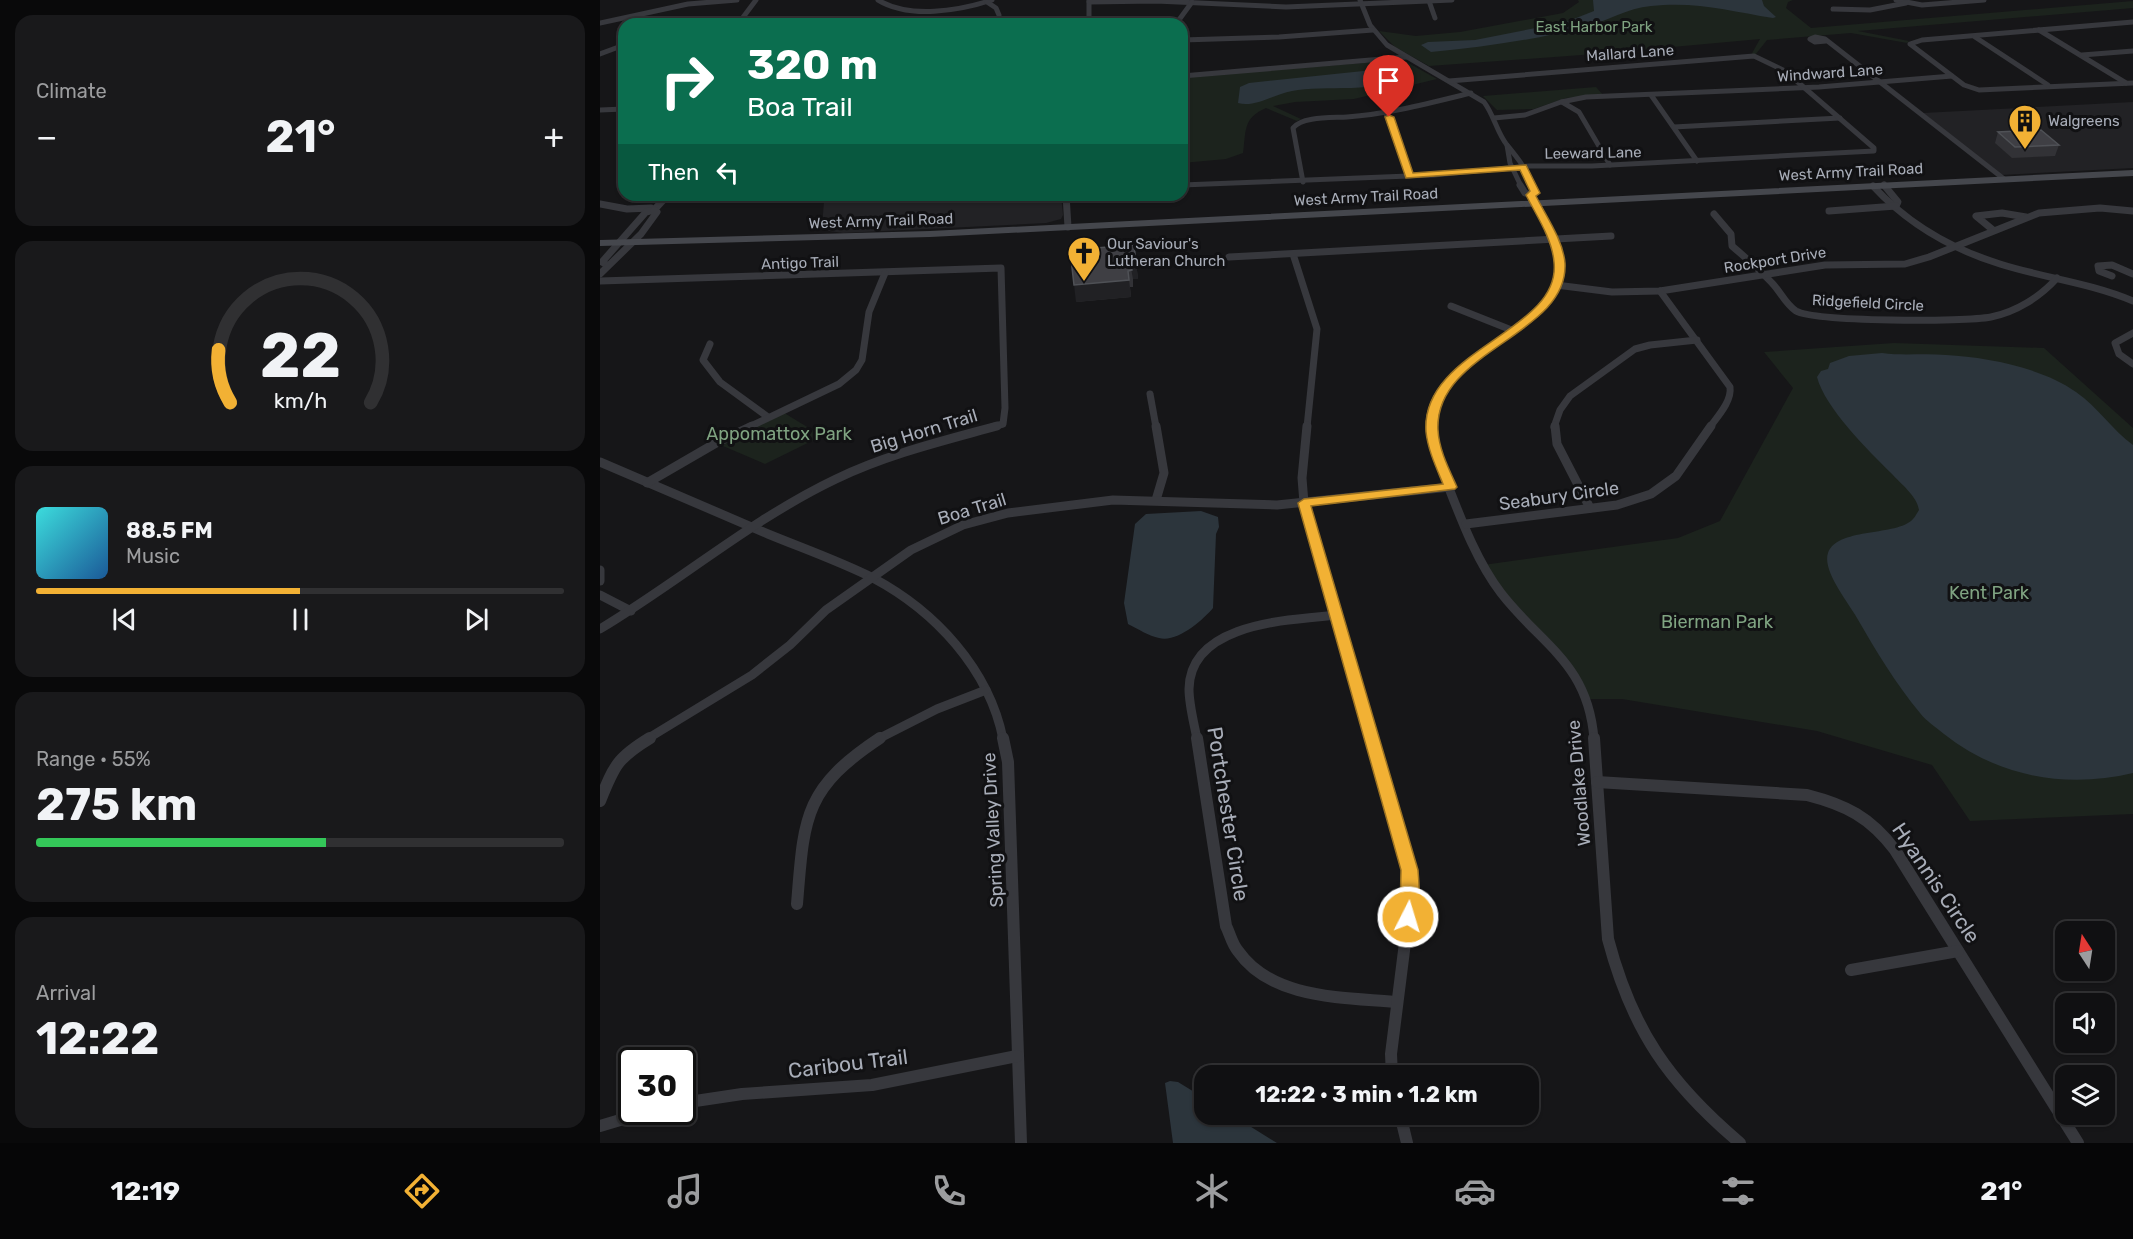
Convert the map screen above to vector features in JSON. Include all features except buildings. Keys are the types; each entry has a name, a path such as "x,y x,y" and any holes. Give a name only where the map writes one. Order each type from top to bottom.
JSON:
{"main road":[{"name":"West Army Trail Road","path":"600,243 838,238 1068,227 1533,199 2133,173"}],"street":[{"path":"623,18 688,4 737,0"},
{"path":"742,18 756,0"},
{"path":"878,0 893,9 907,10 966,7 990,1 999,15"},
{"path":"1089,18 1089,1 1192,2 1286,7 1360,2 1452,0"},
{"path":"1896,0 1922,5 1984,0"},
{"path":"1429,1 1435,18"},
{"path":"1180,18 1192,2"},
{"path":"1360,2 1373,30 1383,43 1471,93 1493,116 1507,145 1506,149 1512,167 1525,193 1533,199 1553,239 1560,263 1556,285"},
{"path":"1833,9 1851,11 1892,8 1906,3"},
{"path":"600,23 618,19"},
{"path":"2129,83 1979,90 1967,86 1952,76 1911,44 1917,41 2133,22"},
{"path":"1188,40 1279,37 1373,30"},
{"path":"2039,30 2129,83"},
{"path":"1975,37 2048,85"},
{"path":"1826,41 2004,179"},
{"path":"600,54 618,47"},
{"path":"2081,55 2133,51"},
{"name":"Mallard Lane","path":"1449,81 1754,56 1782,69 1804,88"},
{"path":"1188,76 1406,57"},
{"name":"Windward Lane","path":"1493,116 1527,113 1560,102 1586,97 1804,88 1952,76"},
{"name":"Leeward Lane","path":"1188,185 1303,182 1512,167 1610,165 1874,151 1874,148 1804,88"},
{"path":"1303,182 1293,128 1296,123 1386,114 1471,93"},
{"path":"1651,95 1697,161"},
{"path":"1440,101 1478,98"},
{"path":"1560,102 1571,105 1579,112 1610,165"},
{"path":"600,110 618,109"},
{"path":"1386,114 1409,176"},
{"path":"1674,127 1840,118"},
{"path":"1507,145 1513,149 1523,167 1535,193 1533,199"},
{"path":"1884,185 1898,202 1896,206"},
{"path":"1873,186 1887,201 1919,226 1954,247 2000,264 2099,289 2133,301"},
{"path":"608,265 602,262 646,212 655,209 662,201"},
{"path":"1066,201 1068,227"},
{"path":"600,204 627,209 655,209"},
{"path":"1829,211 1896,206"},
{"path":"600,274 632,242 657,212 655,209"},
{"name":"Rockport Drive","path":"1556,285 1612,291 1660,291 1831,264 1905,264 2039,213 2090,209 2133,211"},
{"name":"Rockport Drive","path":"1993,230 1976,216 2002,213 2028,217"},
{"name":"Ridgefield Circle","path":"1714,214 1731,234 1732,246 1766,276 1797,312 1828,317 1972,320 2000,314 2048,290 2056,278"},
{"path":"1230,257 1611,236"},
{"path":"1293,254 1317,329 1302,478 1304,503 1409,870 1411,895 1392,1065"},
{"path":"2112,265 2133,274 2112,276 2099,271 2098,266 2112,265"},
{"name":"Antigo Trail","path":"600,281 1001,268"},
{"name":"Big Horn Trail","path":"600,629 631,611 802,497 858,468 921,446 1003,424 1005,408 1001,268"},
{"path":"647,483 716,443 839,384 856,370 863,355 871,304 885,273"},
{"path":"2099,289 2112,276"},
{"name":"Woodlake Drive","path":"1556,285 1537,312 1514,331 1464,365 1448,384 1438,401 1432,419 1433,438 1437,456 1491,579 1508,601 1556,648 1577,676 1590,713 1608,939 1615,972 1626,1003 1649,1046 1666,1069 1705,1113 1740,1143"},
{"name":"Seabury Circle","path":"1466,524 1634,500 1663,486 1676,476 1725,406 1731,393 1731,387 1660,291"},
{"path":"1451,306 1514,331"},
{"path":"2133,333 2115,343 2118,354 2133,364"},
{"path":"1590,508 1557,444 1554,428 1560,410 1570,396 1635,350 1650,345 1697,340"},
{"path":"710,344 703,360 714,376 768,417"},
{"path":"1150,394 1164,473 1156,500"},
{"name":"Spring Valley Drive","path":"601,464 872,578 915,604 942,628 964,655 986,690 1000,723 1008,762 1021,1143"},
{"name":"Boa Trail","path":"600,801 615,765 633,748 752,675 790,645 826,610 925,542 948,531 987,518 1024,511 1113,500 1277,505 1450,487"},
{"path":"600,570 600,581"},
{"path":"600,595 631,611"},
{"name":"Portchester Circle","path":"1337,615 1252,627 1225,637 1205,649 1191,672 1189,688 1226,926 1234,948 1248,964 1268,980 1294,989 1397,1002"},
{"path":"796,904 808,816 824,785 843,766 881,738 938,708 986,690"},
{"name":"Hyannis Circle","path":"1597,782 1792,793 1838,803 1874,826 1890,842 2078,1143"},
{"path":"1851,970 1958,951"},
{"name":"Caribou Trail","path":"696,1101 742,1094 872,1085 1017,1056"},
{"path":"600,1126 618,1121"},
{"path":"1403,1125 1407,1143"}],"shaded area":[{"path":"1593,0 1762,0 1764,6 1776,17 1698,6 1651,6 1634,9 1585,27 1528,39 1431,52 1421,45 1428,42 1475,40 1566,22 1594,11"},
{"path":"1392,68 1401,69 1408,78 1383,86 1305,89 1251,104 1238,103 1240,87 1249,83"},
{"path":"2133,102 2133,168 2001,175 1923,113"},
{"path":"1062,201 1063,215 1061,219 1046,223 843,233 829,231 822,226 824,202"},
{"name":"Kent Park","path":"1882,353 1962,356 1996,361 2031,370 2076,392 2133,445 2133,773 2083,780 2034,776 1987,760 1965,749 1922,716 1911,702 1837,586 1827,560 1833,545 1853,536 1902,526 1912,520 1919,510 1908,490 1838,415 1817,377 1821,371 1828,369 1830,363 1849,356"},
{"path":"1201,511 1218,517 1213,608 1181,634 1166,639 1151,636 1128,624 1124,603 1135,524 1146,514"},
{"path":"1178,1082 1194,1092 1194,1125 1248,1125 1277,1143 1173,1143 1165,1083"}],"green space":[{"name":"East Harbor Park","path":"1578,0 1793,0 1788,2 1786,8 1811,28 2133,1 2133,8 1858,31 1909,41 1907,43 1851,33 1767,40 1755,55 1751,55 1760,39 1429,66 1395,47 1379,31 1416,36 1460,32 1563,13 1579,2"},
{"path":"1403,60 1437,79 1354,99 1295,102 1273,106 1301,119 1297,121 1266,108 1249,121 1243,153 1226,159 1188,162 1188,77"},
{"path":"1596,87 1603,95 1566,98 1534,109 1497,110 1483,96"},
{"name":"Kent Park","path":"1894,343 2044,348 2133,428 2133,814 1970,821 1932,765 1817,731 1622,699 1587,699 1577,676 1508,601 1483,565 1678,538 1720,521 1793,388 1764,352"},
{"name":"Appomattox Park","path":"781,411 822,436 765,464 716,443"}],"place":[{"name":"Walgreens","path":"2025,150"},
{"name":"Our Saviour's Lutheran Church","path":"1084,282"}],"route":[{"path":"1389,117 1409,176 1523,167 1535,193 1531,195 1553,239 1560,263 1556,285 1532,318 1464,365 1440,395 1432,419 1432,431 1437,456 1450,487 1304,503 1409,870 1411,895 1408,917"}],"park label":[{"name":"Bierman Park","path":"1717,622"}]}
